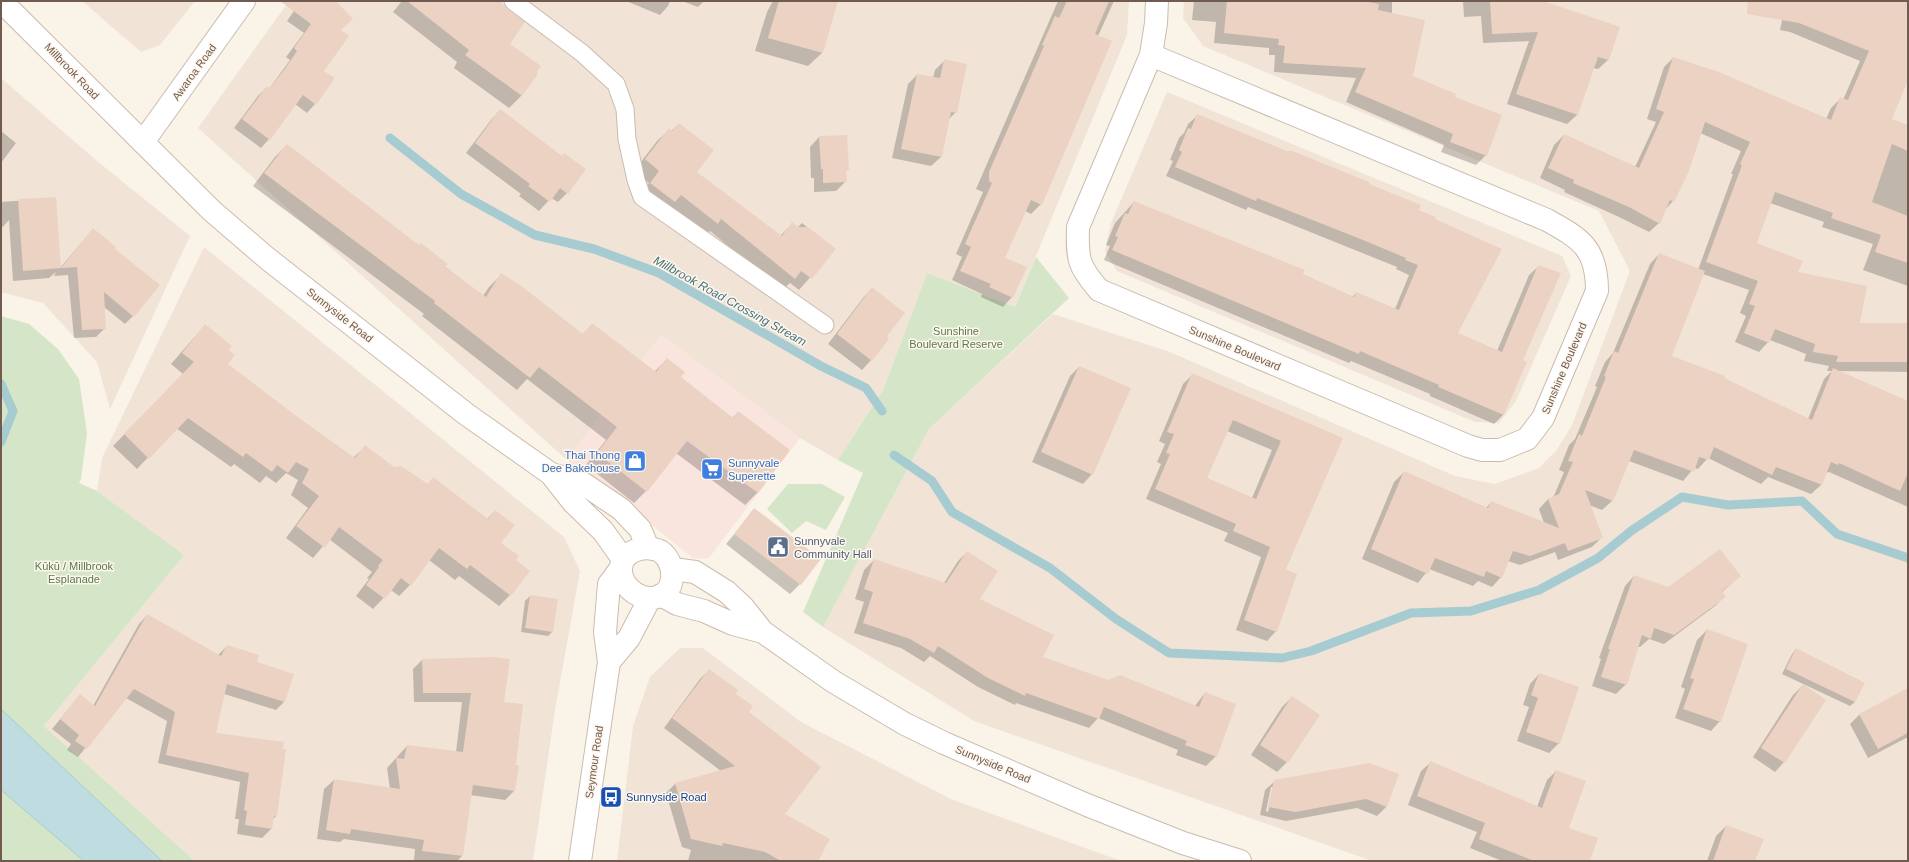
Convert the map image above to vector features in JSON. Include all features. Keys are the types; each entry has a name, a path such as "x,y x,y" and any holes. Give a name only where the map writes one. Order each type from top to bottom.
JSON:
{"street":[{"name":"Millbrook Road","path":"1,1 49,47 142,142"},
{"name":"Awaroa Road","path":"142,142 244,1"},
{"name":"Sunshine Boulevard","path":"1151,55 1547,220 1576,236 1592,256 1597,273 1597,291 1543,418 1527,439 1500,450 1482,450 1468,446 1099,290 1085,274 1077,252 1078,227 1151,55 1156,23 1157,1"},
{"name":"Sunnyside Road","path":"142,142 212,211 268,259 466,414 551,474 573,502 603,531 622,563"},
{"name":"Sunnyside Road","path":"551,474 581,482 621,509 640,529 648,548"},
{"path":"609,662 630,638 655,596 670,587 673,577 673,568 660,551 648,548 640,549 622,563 629,588 636,594 655,596"},
{"name":"Seymour Road","path":"580,861 609,662 605,632 609,584 622,563"},
{"name":"Sunnyside Road","path":"673,568 695,572 727,592 743,606 763,632 834,682 905,724 944,743 1145,828 1183,843 1240,861"},
{"name":"Sunnyside Road","path":"655,596 704,611 734,624 763,632"}],"lane":[{"path":"513,1 582,53 616,84 625,109 627,139 636,180 642,197 825,326"}],"shaded area":[{"path":"82,1 195,1 160,45 141,52"},
{"path":"289,1 1016,1 1022,3 1022,1 1129,1 1127,35 1015,307 927,273 883,390 838,460 800,438 661,335 567,460 198,128"},
{"path":"1184,1 1908,1 1908,861 1372,861 974,721 823,627 929,429 1053,314 1170,352 1455,476 1495,484 1539,468 1556,451 1572,425 1630,271 1599,211 1203,46 1183,18"},
{"path":"1,78 97,161 190,236 110,409 97,362 43,303 1,292"},
{"path":"1167,92 1562,256 1571,276 1516,401 1499,423 1475,422 1117,271 1105,251 1111,223"},
{"path":"204,247 564,537 580,571 555,710 533,861 195,861 44,726 183,555 97,491 102,458"},
{"path":"661,335 800,438 709,558 694,559 615,495 567,460"},
{"path":"680,648 703,648 801,722 951,799 1121,861 617,861 633,726 650,677"}],"green space":[{"name":"Sunshine Boulevard Reserve","path":"1036,257 1069,298 929,429 823,627 803,612 863,473 838,460 883,390 927,273 1015,307"},
{"name":"Kūkū / Millbrook Esplanade","path":"1,316 29,324 58,349 79,379 87,433 81,479 79,483 97,491 184,555 44,726 195,861 1,861"},
{"path":"788,484 822,484 845,497 826,530 806,521 792,533 767,509"}],"water":[{"path":"1,709 162,861 84,861 1,790"}],"building":[{"path":"280,1 336,1 353,19 341,30 349,36 324,71 335,78 316,105 303,95 270,140 242,119 267,86 270,88 284,70 297,51 294,48 311,24"},
{"path":"407,1 500,1 507,9 525,22 510,44 541,66 537,72 538,74 522,96 465,55 469,50"},
{"path":"779,1 838,1 823,53 768,38"},
{"path":"1067,1 1109,1 1095,34 1112,41 1042,205 1031,200 1005,258 1027,267 1013,298 989,287 991,284 960,271 971,247 965,244 992,183 989,181 989,172 1044,46 1042,45 1055,16 1059,18"},
{"path":"1227,1 1364,1 1379,4 1378,10 1425,20 1413,76 1456,94 1455,97 1502,115 1487,156 1450,142 1453,134 1355,92 1366,68 1283,63 1285,46 1278,45 1279,39 1224,33"},
{"path":"1490,1 1543,1 1620,27 1609,60 1598,57 1578,115 1516,94 1538,32 1492,34"},
{"path":"1748,1 1908,1 1908,80 1892,119 1908,125 1908,151 1892,144 1872,202 1908,216 1908,263 1875,252 1881,235 1831,218 1833,213 1775,192 1757,243 1803,261 1798,272 1867,286 1860,323 1908,323 1908,362 1836,362 1838,356 1813,352 1815,344 1775,329 1769,343 1744,333 1755,306 1749,304 1758,281 1706,262 1742,165 1740,164 1750,142 1705,122 1689,171 1674,202 1670,200 1660,224 1629,207 1573,183 1574,180 1548,168 1564,134 1639,168 1664,112 1656,109 1673,57 1719,72 1831,120 1840,97 1848,100 1869,51 1799,23 1747,14"},
{"path":"944,59 967,64 957,113 951,112 942,157 901,149 917,74 940,78"},
{"path":"500,109 562,156 564,153 586,169 568,194 560,188 550,202 528,186 530,184 475,143"},
{"path":"1197,114 1289,152 1290,150 1369,182 1369,184 1421,205 1419,210 1436,217 1435,219 1502,249 1458,333 1502,352 1538,265 1561,273 1523,360 1527,362 1504,415 1438,387 1439,385 1360,351 1359,354 1112,250 1118,237 1115,236 1125,213 1128,214 1134,201 1305,270 1303,274 1354,297 1356,292 1399,310 1418,265 1405,260 1406,258 1363,240 1257,198 1256,201 1175,167 1182,152 1179,150 1188,128 1191,129"},
{"path":"679,123 714,150 697,172 782,236 792,222 798,227 808,227 836,249 812,279 801,271 795,279 721,219 718,224 681,195 675,202 650,183 659,171 645,159 669,128 672,131"},
{"path":"847,135 849,170 846,170 847,182 823,183 819,136"},
{"path":"287,144 419,245 421,243 448,264 445,267 486,297 501,273 520,285 583,334 592,323 656,372 667,358 685,372 681,377 733,418 738,411 790,450 758,493 687,441 647,492 597,453 617,427 539,367 530,378 434,303 435,301 264,173"},
{"path":"56,197 61,268 23,271 18,199"},
{"path":"93,228 116,247 115,249 160,285 134,317 104,292 106,329 82,330 77,267 61,268"},
{"path":"1659,253 1705,271 1672,356 1725,376 1724,378 1812,420 1833,368 1908,401 1908,473 1900,491 1839,463 1838,465 1831,462 1822,485 1776,467 1772,475 1714,447 1709,460 1699,457 1694,472 1634,450 1613,501 1585,490 1603,538 1568,551 1565,543 1530,556 1513,551 1502,578 1486,571 1484,577 1435,558 1428,574 1371,549 1404,471 1488,508 1491,501 1559,528 1548,499 1559,494 1573,462 1568,461 1579,434 1582,436 1606,377 1604,376 1614,351 1618,353"},
{"path":"872,287 905,313 887,336 889,339 872,361 837,334"},
{"path":"205,324 232,346 229,350 235,355 228,364 355,458 365,445 394,467 401,466 428,484 433,477 488,519 495,510 515,525 501,543 519,556 516,560 530,571 511,596 470,565 467,569 439,548 411,586 401,578 385,599 366,585 383,560 339,527 325,548 296,526 319,496 302,483 309,469 296,462 288,473 277,465 272,472 246,453 243,457 188,418 149,459 124,434 194,362 182,353"},
{"path":"1079,366 1131,388 1093,475 1041,452"},
{"path":"1192,373 1343,438 1286,569 1297,574 1277,632 1244,620 1270,547 1233,531 1236,524 1155,489 1170,454 1166,453 1174,434 1167,432","holes":["1233,420 1281,441 1256,499 1207,478"]},
{"name":"Sunnyvale Community Hall","path":"754,508 821,559 801,585 734,534"},
{"path":"1720,549 1741,576 1722,591 1726,597 1674,635 1654,628 1651,639 1642,635 1627,685 1601,677 1610,649 1608,649 1634,575 1668,587"},
{"path":"967,551 998,571 980,599 1054,635 1043,657 1108,680 1120,675 1199,707 1205,692 1236,704 1217,757 1185,745 1187,741 1104,707 1099,719 1026,693 1025,696 988,678 938,646 934,653 910,639 863,623 873,592 864,589 874,559 946,583"},
{"path":"530,595 558,599 553,632 525,628"},
{"path":"147,614 221,656 227,645 259,655 257,662 294,674 285,702 227,684 216,733 284,742 283,749 286,749 277,816 274,816 272,829 245,825 247,811 244,810 249,773 166,755 175,712 134,689 87,749 75,741 79,735 60,719 80,694 95,706"},
{"path":"1707,629 1748,644 1721,722 1683,709 1694,679 1690,678"},
{"path":"1796,648 1865,683 1855,702 1786,669"},
{"path":"493,657 510,659 504,702 523,704 516,765 519,765 515,791 473,785 463,856 422,851 424,840 351,829 350,834 326,830 334,779 400,789 396,758 404,759 407,745 463,752 471,693 423,693 422,659"},
{"path":"709,669 738,690 736,694 753,706 749,712 821,767 785,814 830,839 818,861 781,861 765,852 723,843 722,846 691,839 675,783 735,766 672,718"},
{"path":"1539,673 1579,687 1560,744 1526,732 1538,698 1531,695"},
{"path":"1803,684 1826,700 1785,763 1761,748"},
{"path":"1908,688 1908,733 1878,749 1859,714"},
{"path":"1292,696 1320,715 1288,763 1260,745"},
{"path":"1430,761 1542,808 1556,770 1586,781 1569,828 1598,838 1590,861 1534,861 1479,839 1485,823 1417,796"},
{"path":"1369,763 1399,774 1387,807 1366,799 1295,812 1268,807 1274,780"},
{"path":"1726,825 1764,839 1755,861 1713,861"}],"waterway":[{"name":"Millbrook Road Crossing Stream","path":"390,138 461,194 535,235 594,249 659,273 821,366 866,388 882,411"},
{"path":"1,384 13,411 1,442"},
{"name":"Millbrook Road Crossing Stream","path":"894,455 932,481 952,512 1050,568 1116,619 1169,653 1282,658 1311,651 1411,613 1471,611 1539,590 1598,558 1631,531 1682,497 1728,505 1802,501 1837,534 1908,558"}],"place":[{"name":"Thai Thong Dee Bakehouse","path":"635,461"},
{"name":"Sunnyvale Superette","path":"712,469"},
{"name":"Sunnyvale Community Hall","path":"778,547"},
{"name":"Sunnyside Road","path":"611,797"}]}
